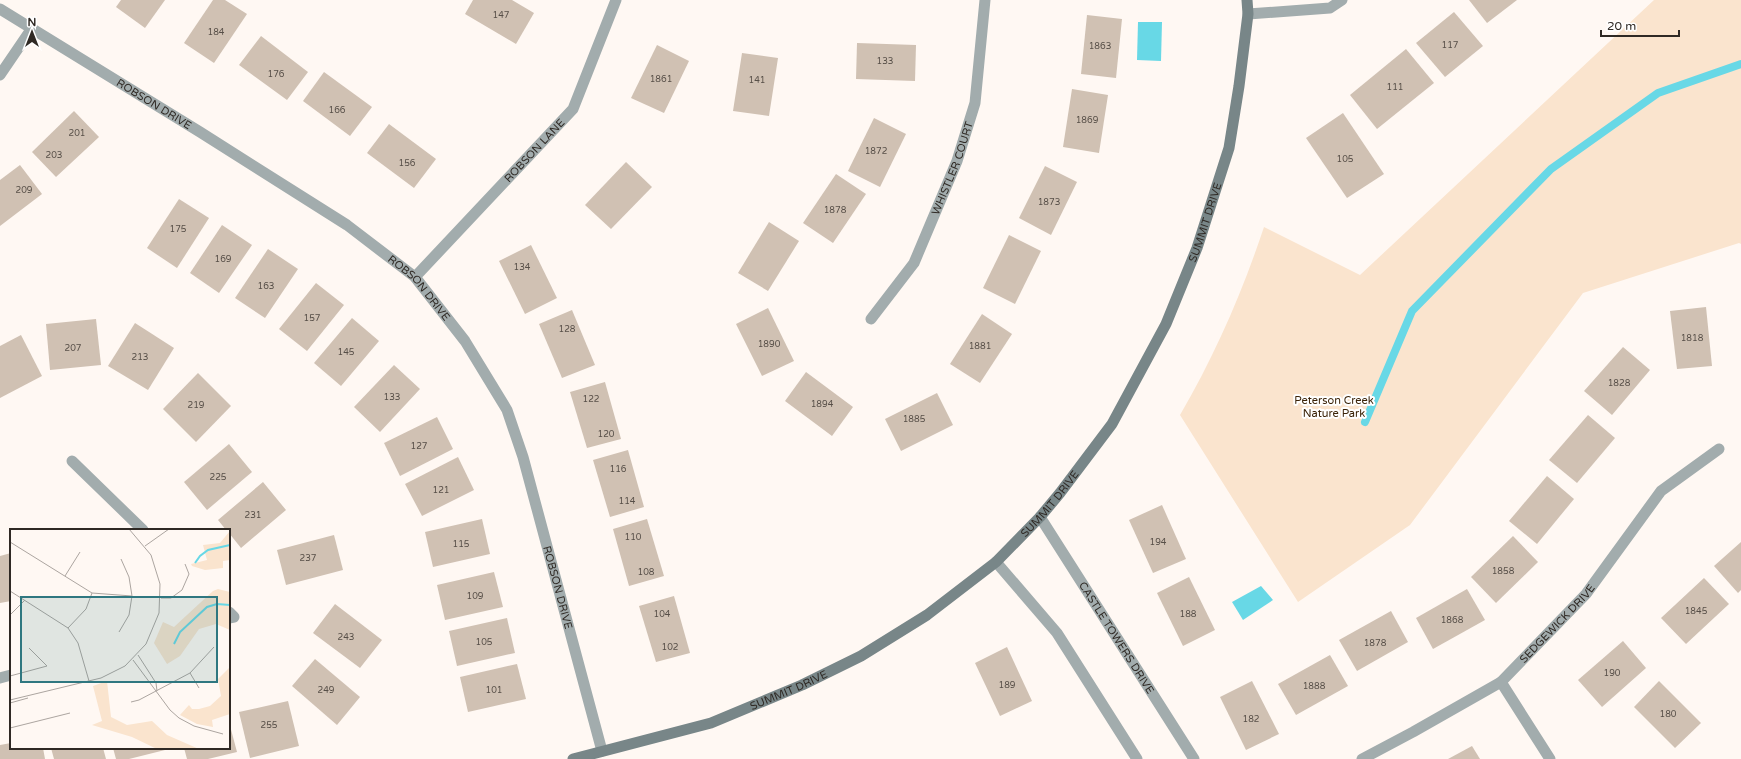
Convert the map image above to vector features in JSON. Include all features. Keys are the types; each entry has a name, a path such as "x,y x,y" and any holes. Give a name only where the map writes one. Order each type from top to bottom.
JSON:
{"main road":[{"name":"SUMMIT DRIVE","path":"573,759 711,723 802,685 861,656 927,615 996,562 1040,517 1112,424 1166,324 1197,248 1229,148 1248,14 1247,0"}],"street":[{"name":"ROBSON LANE","path":"415,277 574,109 616,0"},
{"name":"WHISTLER COURT","path":"871,319 914,263 957,161 975,103 985,0"},
{"path":"1248,14 1330,8 1342,0"},
{"name":"ROBSON DRIVE","path":"0,9 200,132 347,225 415,277 465,341 507,410 523,457 602,751"},
{"path":"0,75 32,28"},
{"name":"SEDGEWICK DRIVE","path":"1362,759 1501,682 1586,594 1661,491 1719,449"},
{"path":"72,461 142,529"},
{"name":"CASTLE TOWERS DRIVE","path":"1040,517 1194,759"},
{"path":"996,562 1057,633 1137,759"},
{"path":"0,678 10,675"},
{"path":"1501,682 1550,759"}],"green space":[{"name":"Peterson Creek Nature Park","path":"1654,0 1741,0 1741,244 1739,243 1583,293 1410,525 1298,602 1180,415 1205,370 1227,323 1247,276 1264,227 1360,275"}],"water":[{"path":"1138,22 1162,22 1161,61 1137,60"},
{"path":"1261,586 1273,600 1243,620 1232,602"}],"building":[{"path":"121,0 165,0 145,28 116,7"},
{"path":"213,0 225,0 247,14 214,63 184,43"},
{"path":"473,0 512,0 534,13 516,44 465,14"},
{"path":"1469,0 1517,0 1487,23"},
{"path":"1454,12 1483,46 1445,77 1416,43"},
{"path":"1087,15 1122,19 1116,78 1081,74"},
{"path":"261,36 308,72 287,100 239,65"},
{"path":"857,43 916,45 915,81 856,79"},
{"path":"657,45 689,61 664,113 631,98"},
{"path":"1406,49 1434,83 1377,129 1350,95"},
{"path":"742,53 778,58 769,116 733,111"},
{"path":"324,72 372,107 350,136 303,101"},
{"path":"1072,89 1108,95 1099,153 1063,147"},
{"path":"74,111 99,137 56,177 32,152"},
{"path":"1343,113 1384,174 1347,198 1306,138"},
{"path":"874,118 906,134 880,187 848,171"},
{"path":"389,124 436,159 414,188 367,153"},
{"path":"626,162 652,187 611,229 585,205"},
{"path":"20,165 42,194 0,226 0,180"},
{"path":"1045,166 1077,182 1051,235 1019,218"},
{"path":"836,174 866,194 833,243 803,223"},
{"path":"179,199 209,218 177,268 147,248"},
{"path":"769,222 799,241 768,291 738,273"},
{"path":"222,225 252,245 219,293 190,273"},
{"path":"1009,235 1041,251 1015,304 983,288"},
{"path":"531,245 557,298 525,314 499,261"},
{"path":"268,249 298,269 265,318 235,298"},
{"path":"316,283 344,305 307,351 279,329"},
{"path":"1706,307 1712,366 1677,369 1670,311"},
{"path":"768,308 794,361 762,376 736,324"},
{"path":"572,310 595,365 562,378 539,324"},
{"path":"982,314 1012,334 980,383 950,364"},
{"path":"352,318 379,341 341,386 314,363"},
{"path":"96,319 101,365 50,370 46,324"},
{"path":"135,323 174,348 148,390 108,366"},
{"path":"21,335 42,376 0,398 0,346"},
{"path":"1623,347 1650,370 1612,415 1584,391"},
{"path":"394,365 420,389 380,432 354,407"},
{"path":"806,372 853,407 832,436 785,401"},
{"path":"198,373 231,406 196,442 163,409"},
{"path":"605,382 621,439 587,448 570,392"},
{"path":"937,393 953,425 901,451 885,419"},
{"path":"1588,415 1615,438 1577,483 1549,460"},
{"path":"437,417 453,449 400,476 384,443"},
{"path":"229,444 252,472 207,510 184,482"},
{"path":"628,450 644,507 610,517 593,460"},
{"path":"458,457 474,490 422,516 405,484"},
{"path":"1547,476 1574,499 1537,544 1509,521"},
{"path":"263,482 286,510 241,548 230,534 230,529 225,529 218,520"},
{"path":"1162,505 1186,559 1153,573 1129,520"},
{"path":"482,519 490,554 433,567 425,532"},
{"path":"647,519 664,576 629,586 613,529"},
{"path":"334,535 343,570 286,585 277,550"},
{"path":"1513,536 1538,562 1496,603 1471,577"},
{"path":"1741,542 1741,590 1738,593 1714,566"},
{"path":"10,553 10,601 0,603 0,556"},
{"path":"494,572 503,607 445,620 437,585"},
{"path":"1189,577 1215,630 1183,646 1157,593"},
{"path":"1704,578 1729,604 1686,644 1661,618"},
{"path":"1467,589 1485,620 1433,649 1416,618"},
{"path":"674,596 690,653 656,662 639,606"},
{"path":"335,604 382,640 360,668 313,633"},
{"path":"1391,611 1408,642 1357,671 1339,640"},
{"path":"507,618 515,653 457,666 449,631"},
{"path":"1623,641 1646,668 1602,707 1578,680"},
{"path":"1007,647 1032,701 1000,716 975,663"},
{"path":"1330,655 1348,686 1296,715 1278,684"},
{"path":"315,659 360,697 337,725 292,686"},
{"path":"517,664 526,699 468,712 460,677"},
{"path":"1252,681 1279,734 1246,750 1220,697"},
{"path":"1659,681 1701,723 1675,748 1634,707"},
{"path":"288,701 299,746 250,758 239,712"},
{"path":"230,726 237,752 208,759 187,759 184,749 230,749"},
{"path":"10,743 10,749 43,749 45,759 0,759 0,745"},
{"path":"1472,746 1480,759 1448,759"},
{"path":"51,749 103,749 106,759 54,759"},
{"path":"113,749 165,749 129,759 116,759"}],"waterway":[{"path":"1365,422 1412,311 1551,169 1658,93 1741,64"}]}
